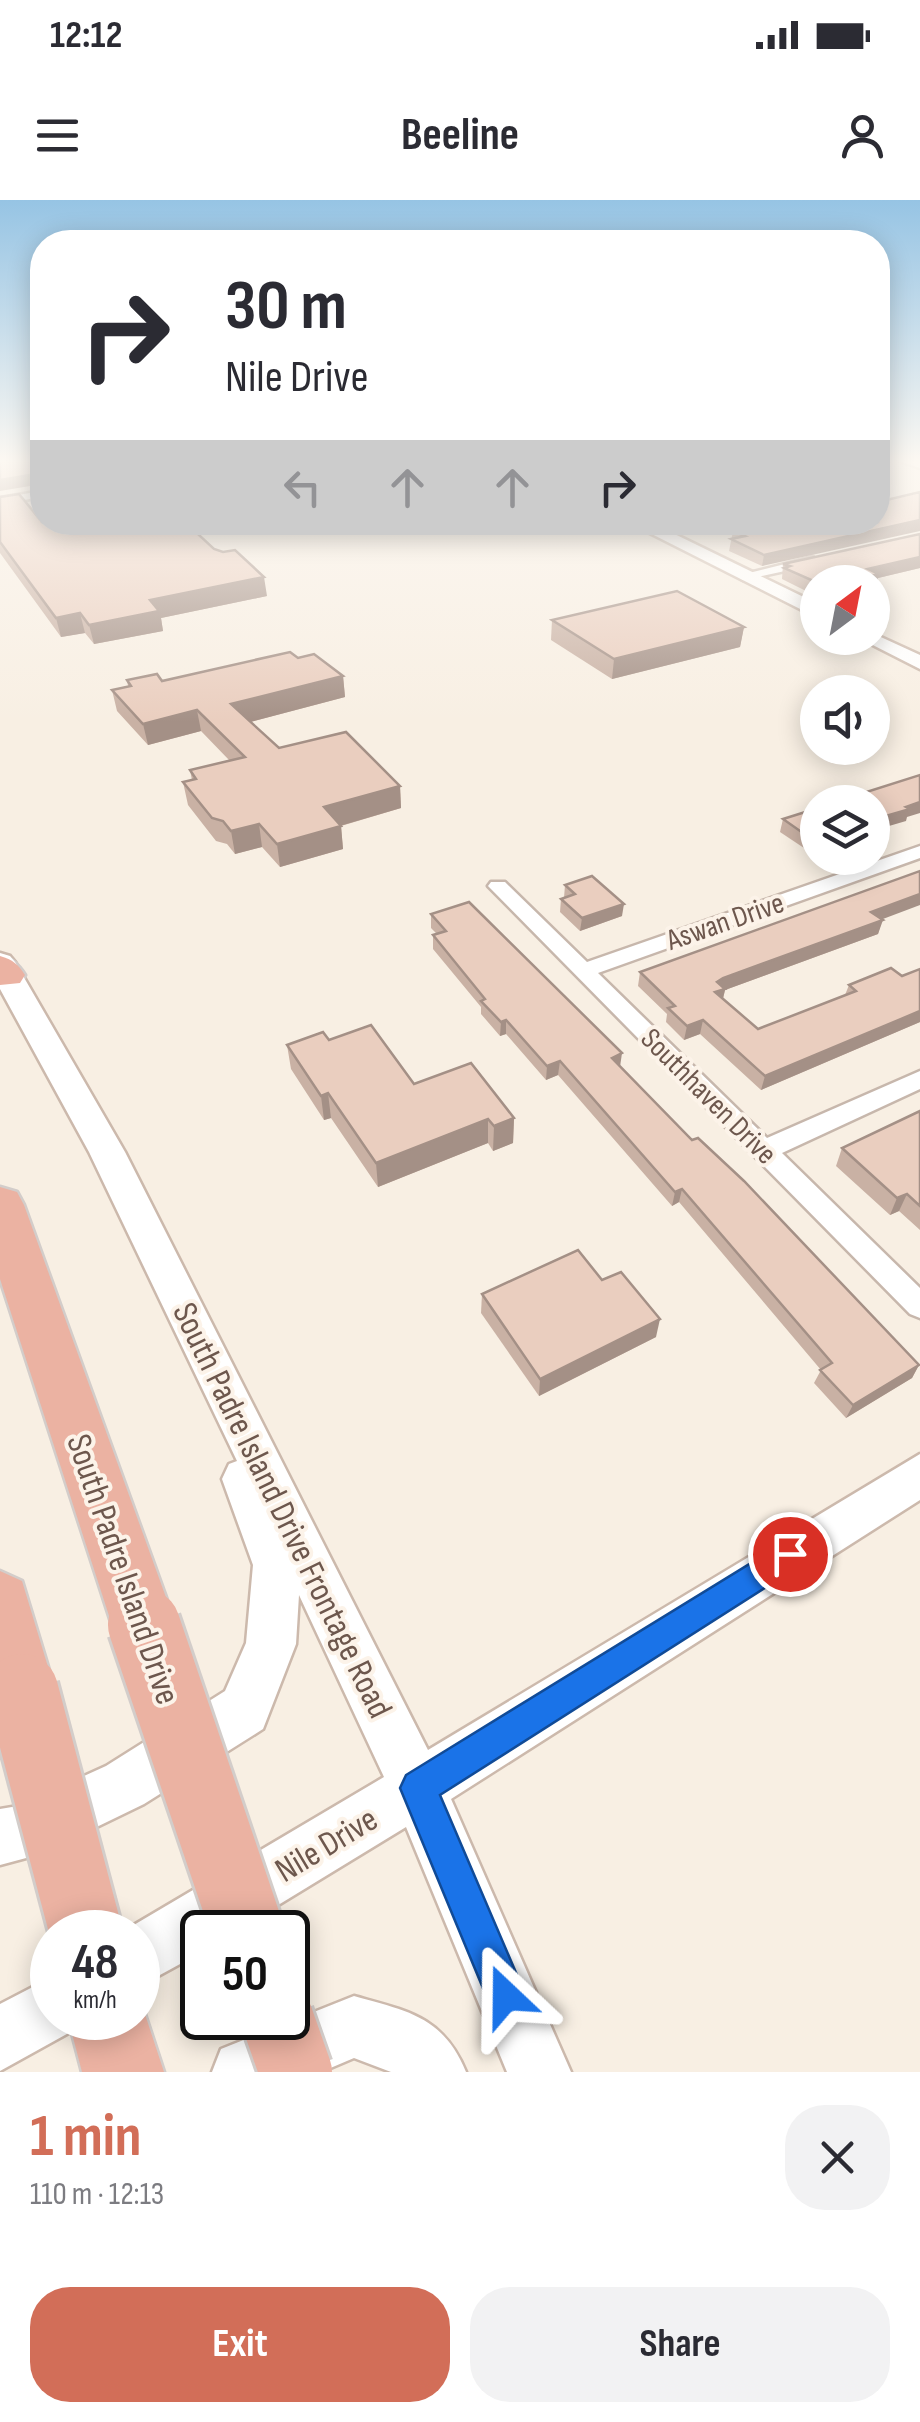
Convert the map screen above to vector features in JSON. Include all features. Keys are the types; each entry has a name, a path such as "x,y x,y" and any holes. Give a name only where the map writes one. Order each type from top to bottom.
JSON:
{"highway":[{"name":"South Padre Island Drive","path":"0,1205 241,1910"},
{"path":"0,1603 80,1910"},
{"path":"114,2040 122,2072"},
{"path":"285,2040 296,2072"}],"main road":[{"path":"687,547 800,603"},
{"path":"890,648 920,662"},
{"name":"South Padre Island Drive Frontage Road","path":"2,968 107,1152 211,1361 418,1788 538,2072"},
{"path":"0,1837 22,1834 124,1785 244,1710 271,1644 277,1565 232,1445 211,1361"},
{"name":"Nile Drive","path":"160,1944 920,1475"},
{"path":"0,2040 30,2022"},
{"path":"244,2072 354,2027 406,2042 434,2072"}],"street":[{"path":"744,576 832,556"},
{"name":"Aswan Drive","path":"586,970 920,852"},
{"name":"Southhaven Drive","path":"498,886 920,1306"},
{"path":"763,1150 920,1079"}],"building":[{"path":"4,547 212,547 223,552 235,550 264,577 150,600 159,611 89,625 80,613 56,618"},
{"path":"748,547 798,547 764,555"},
{"path":"859,547 920,547 920,557 885,565 800,565 800,575 784,568 790,566 783,564"},
{"path":"677,591 744,627 614,659 552,620"},
{"path":"290,652 298,658 314,654 343,676 231,704 279,748 346,732 400,786 324,807 341,826 277,844 259,824 231,831 223,821 212,818 183,782 196,779 190,770 245,757 197,710 143,724 112,690 131,686 127,680 157,674 162,681"},
{"path":"920,775 920,802 890,815 889,785"},
{"path":"800,814 800,831 783,819"},
{"path":"920,871 920,894 871,912 883,920 717,982 725,989 715,992 758,1029 856,991 849,985 891,968 902,976 920,969 920,1011 765,1076 703,1020 687,1026 668,1008 675,1006 640,972"},
{"path":"592,876 624,904 582,918 561,899 575,894 565,885"},
{"path":"469,902 622,1053 612,1058 692,1140 698,1138 744,1181 919,1365 853,1405 820,1370 832,1363 682,1189 675,1192 560,1061 547,1066 506,1020 501,1022 481,1001 485,999 433,935 446,931 431,914"},
{"path":"371,1025 414,1084 471,1063 514,1118 494,1126 488,1119 376,1163 328,1093 321,1096 287,1045 323,1032 329,1040"},
{"path":"920,1111 920,1206 907,1194 897,1198 842,1148"},
{"path":"578,1250 602,1280 621,1272 660,1319 540,1379 482,1294"}],"route":[{"path":"506,1996 418,1788 790,1554"}]}
